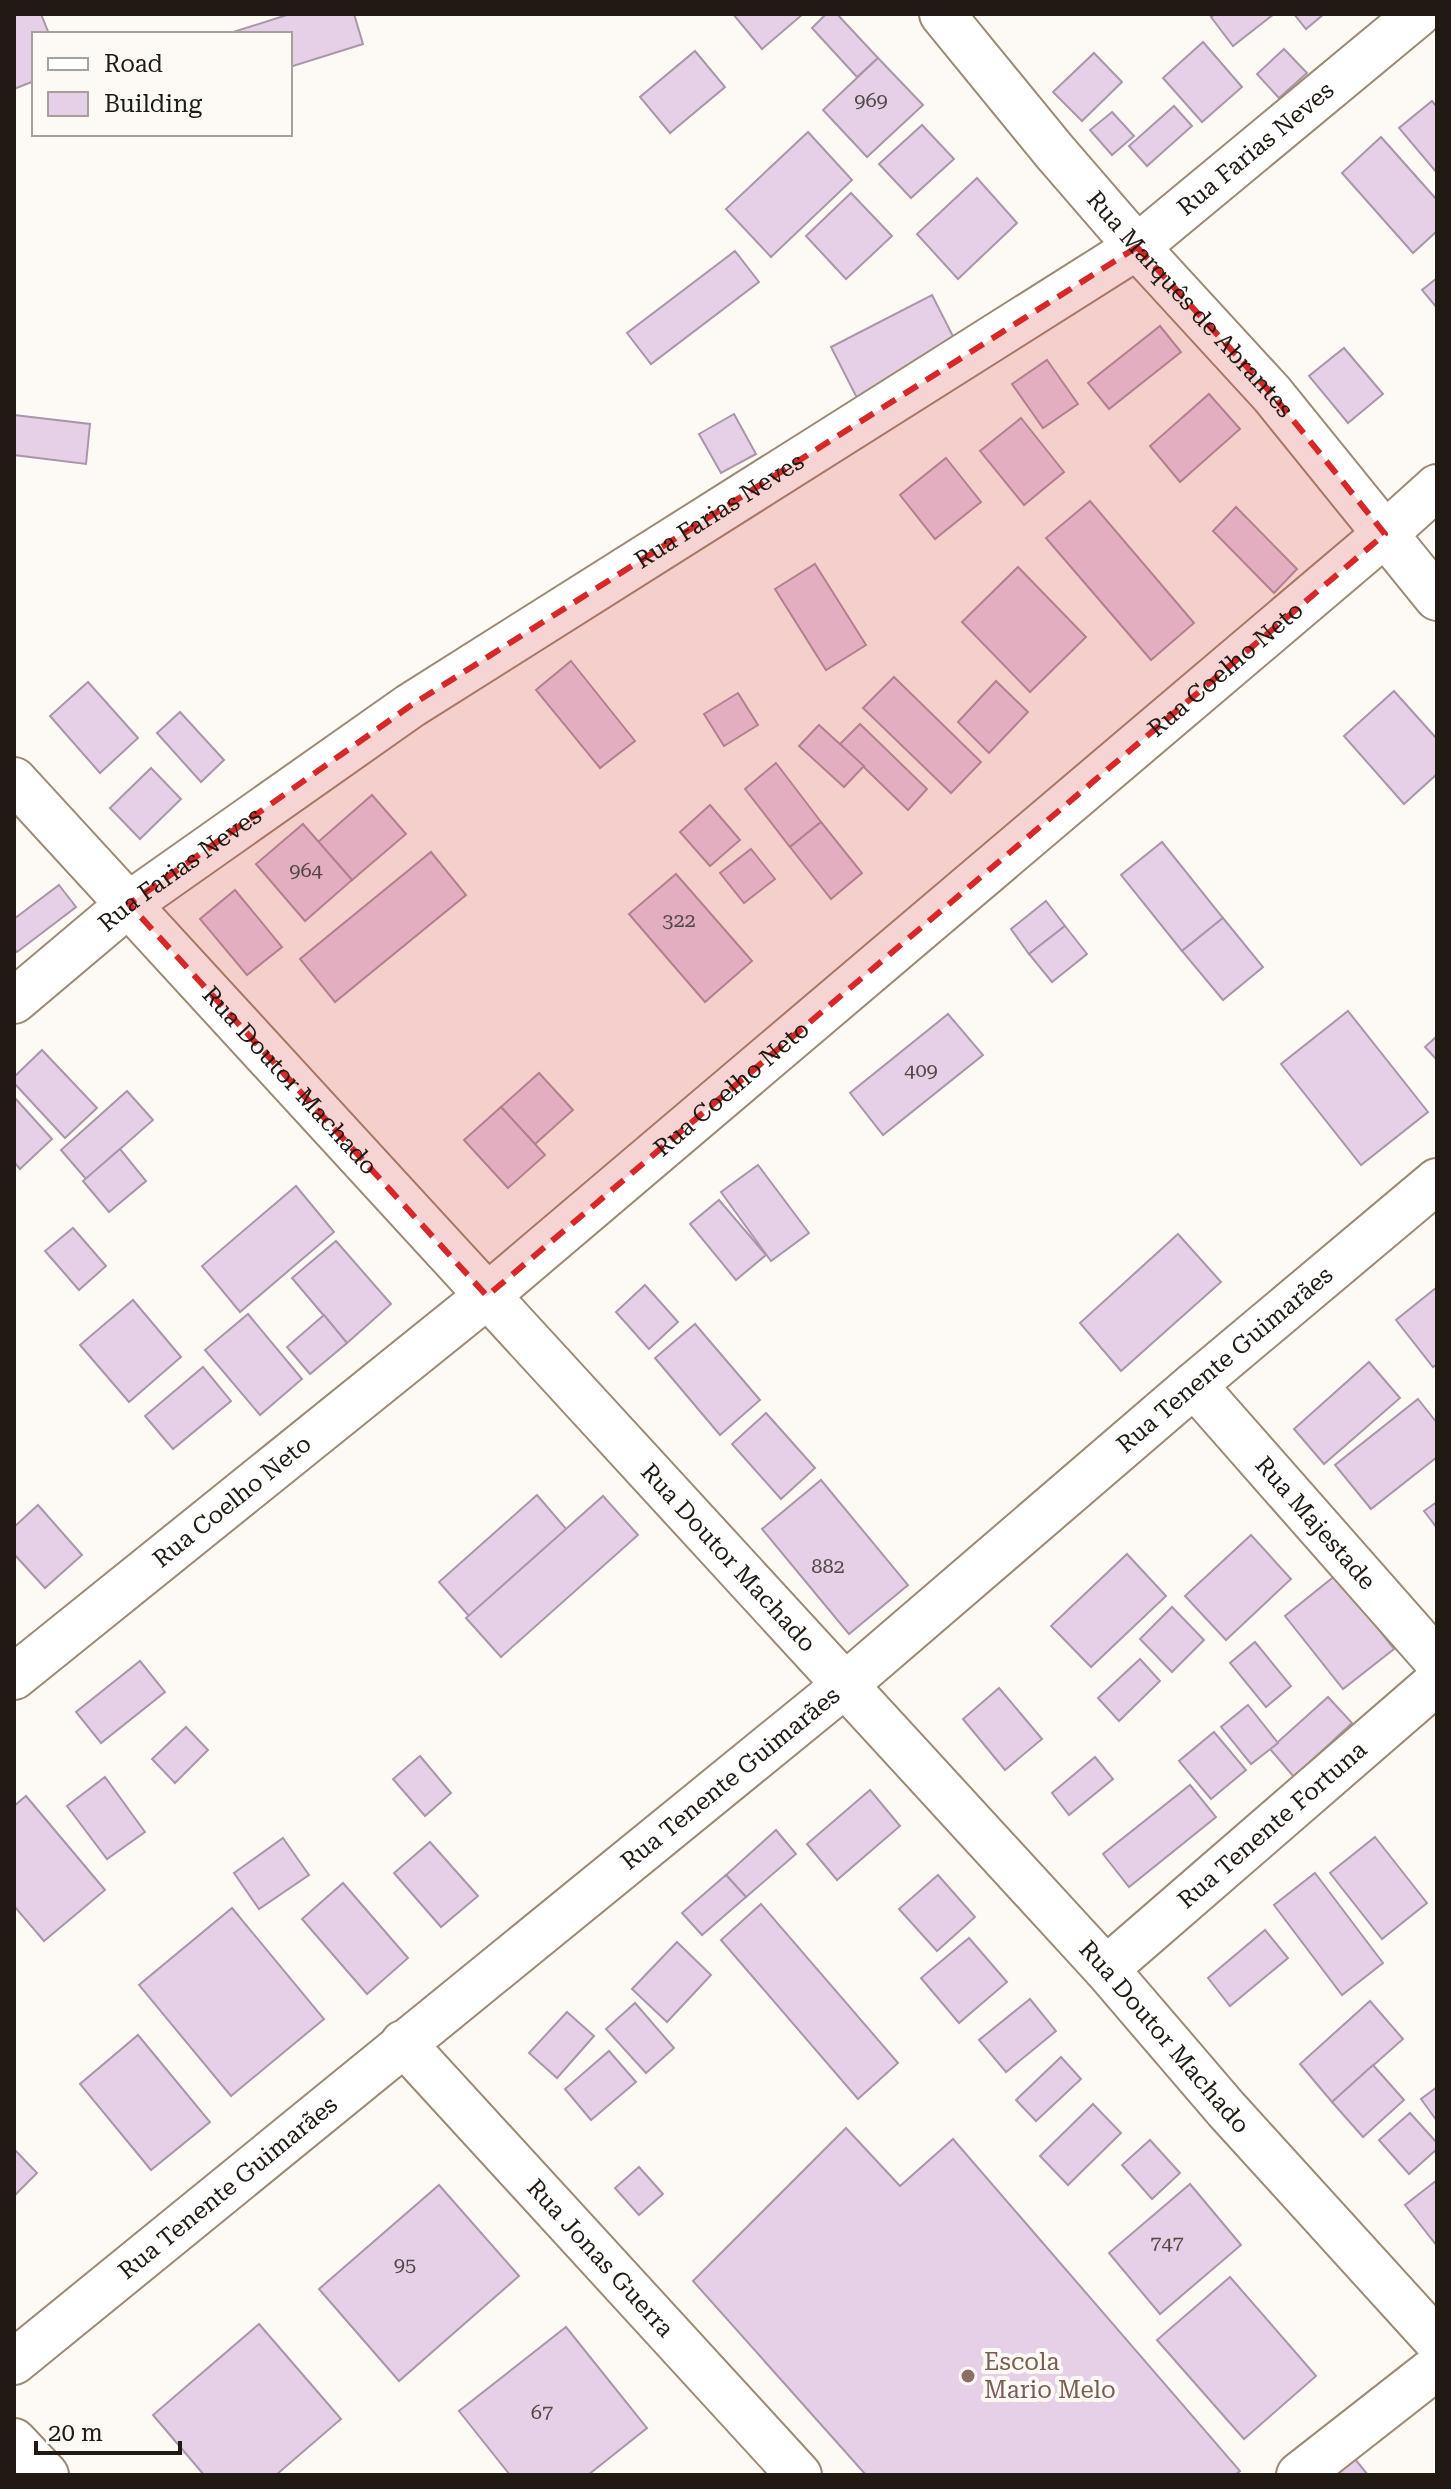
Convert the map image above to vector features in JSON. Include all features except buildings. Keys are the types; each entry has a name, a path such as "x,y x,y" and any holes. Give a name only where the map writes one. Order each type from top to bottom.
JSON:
{"street":[{"name":"Rua Marquês de Abrantes","path":"942,14 1137,247 1272,394 1437,598"},
{"name":"Rua Farias Neves","path":"14,1001 129,904 410,706 1137,247 1418,14"},
{"name":"Rua Coelho Neto","path":"14,1677 487,1296 1437,487"},
{"name":"Rua Doutor Machado","path":"14,780 1106,1969 1226,2109 1437,2341"},
{"name":"Rua Tenente Guimarães","path":"14,2362 845,1685 1437,1181"},
{"name":"Rua Majestade","path":"1194,1385 1437,1661"},
{"name":"Rua Tenente Fortuna","path":"1106,1969 1437,1682"},
{"name":"Rua Jonas Guerra","path":"403,2043 799,2475"},
{"path":"1299,2475 1437,2367"},
{"path":"14,2441 46,2475"}],"highlighted area":[{"path":"1137,247 1272,394 1385,534 487,1296 129,904 410,706"}],"place":[{"name":"Escola Mario Melo","path":"968,2376"}]}
